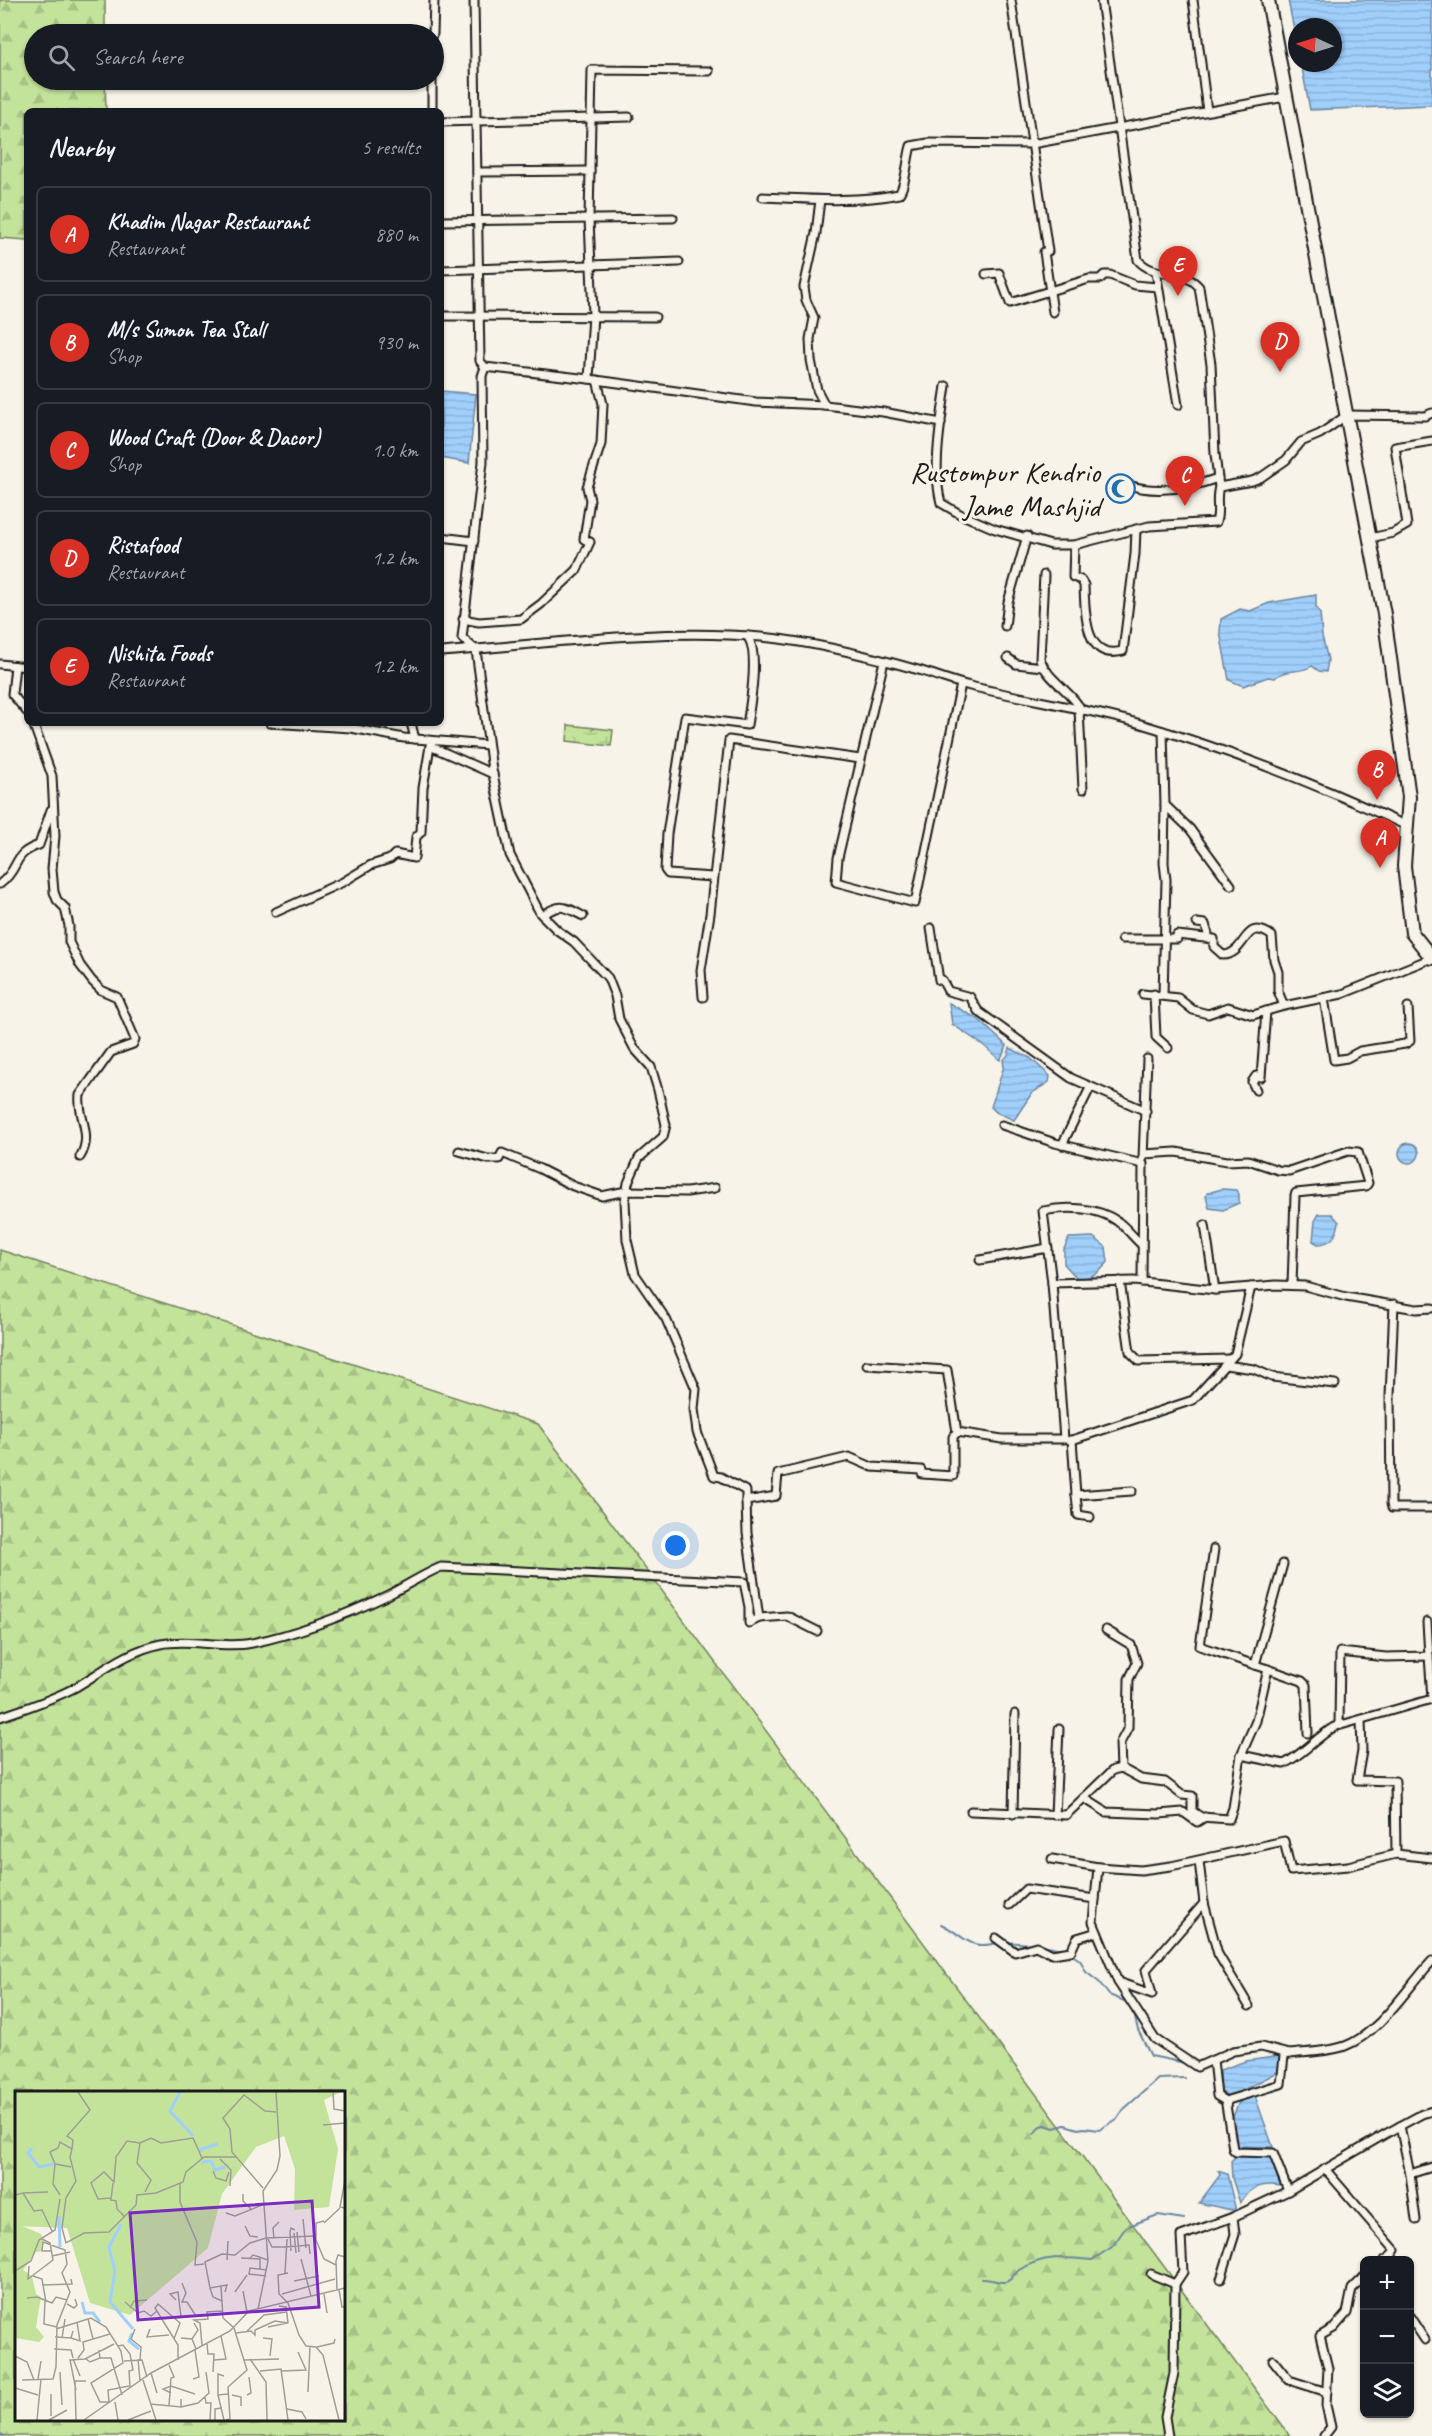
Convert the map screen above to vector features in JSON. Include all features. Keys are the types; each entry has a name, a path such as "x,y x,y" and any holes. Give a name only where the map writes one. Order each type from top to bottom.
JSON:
{"highway":[{"path":"1268,0 1384,614 1409,797 1404,866 1412,933 1432,958"}],"street":[{"path":"433,24 434,0"},
{"path":"474,0 480,362 485,367 593,379 756,402 825,405 883,412 941,423"},
{"path":"1011,0 1048,251 1044,252 1053,312"},
{"path":"946,386 937,489 941,503 960,514 995,529 1027,536 1051,545 1074,545 1149,526 1216,522 1218,513 1216,496 1219,487 1211,364 1199,287 1183,277 1156,272 1144,267 1138,260 1101,0"},
{"path":"1193,0 1207,111"},
{"path":"463,619 479,622 521,619 542,604 578,570 590,542 584,539 590,500 587,486 601,444 603,404 593,379 590,219 592,70 709,71"},
{"path":"432,90 432,108"},
{"path":"763,197 820,200 887,197 899,194 904,187 911,146 928,143 1032,144 1285,97"},
{"path":"444,122 629,117"},
{"path":"477,172 590,171"},
{"path":"820,200 816,233 804,287 806,300 814,318 810,339 811,360 817,390 825,405"},
{"path":"444,221 673,218"},
{"path":"444,270 679,262"},
{"path":"1156,272 1178,405"},
{"path":"986,274 999,273 1010,303 1089,279 1100,279 1104,275 1110,275 1135,285 1157,286"},
{"path":"444,316 655,317"},
{"path":"485,367 482,376 483,462 462,638 476,650 488,745 510,855 542,915 574,942 608,978 615,996 619,1019 634,1048 651,1066 666,1125 663,1137 639,1158 627,1191 627,1240 635,1274 666,1319 696,1389 694,1409 697,1432 714,1476 721,1477 746,1491 747,1533 759,1618"},
{"path":"1219,487 1252,482 1260,478 1286,460 1301,442 1320,434 1347,415 1425,416 1432,413"},
{"path":"1370,538 1393,533 1407,525 1395,447 1432,441"},
{"path":"1128,485 1141,489 1181,488 1218,478"},
{"path":"1074,545 1073,577 1081,580 1084,585 1088,631 1099,649 1106,653 1123,651 1136,529"},
{"path":"1005,626 1008,602 1027,536"},
{"path":"444,537 474,541"},
{"path":"1044,575 1040,659 1043,667 1077,700 1081,710 1083,789"},
{"path":"444,652 708,634 747,636 812,645 884,661 961,684 1139,723 1257,762 1407,821"},
{"path":"713,877 668,874 665,870 667,834 685,717 747,725 753,662 751,640 747,636"},
{"path":"1008,658 1016,664 1043,667"},
{"path":"884,661 838,858 836,882 915,903 961,684"},
{"path":"0,664 24,667"},
{"path":"15,666 12,694 24,708"},
{"path":"34,726 52,776 55,836 52,852 54,892 57,900 65,908 69,926 69,942 80,965 92,981 102,990 117,998 135,1039 133,1044 111,1052 80,1095 79,1103 86,1134 84,1151 80,1157"},
{"path":"352,726 430,743 493,774"},
{"path":"412,726 415,739"},
{"path":"1163,732 1166,805 1163,995"},
{"path":"703,997 701,970 710,914 729,740 860,759"},
{"path":"430,743 488,745"},
{"path":"276,912 343,882 371,866 390,860 395,854 414,858 416,837 421,832 423,788 430,743"},
{"path":"39,845 52,805"},
{"path":"1166,805 1186,824 1231,885"},
{"path":"0,884 9,877 19,855 24,850 39,845 46,846 52,852"},
{"path":"542,915 565,906 583,916"},
{"path":"1197,923 1205,924 1207,938"},
{"path":"932,928 939,980 942,980 948,991 970,997 978,1011 1048,1063 1090,1088 1146,1111"},
{"path":"1122,939 1177,939 1177,935 1214,939 1214,947 1223,955 1230,955 1254,930 1264,930 1270,934 1278,972 1278,991 1284,1006"},
{"path":"1143,994 1178,998 1193,1010 1208,1014 1228,1007 1253,1016 1284,1006 1342,994 1432,958"},
{"path":"1154,994 1156,1037 1168,1048"},
{"path":"1324,998 1334,1060 1347,1058 1360,1051 1410,1041 1408,1007"},
{"path":"1256,1090 1252,1082 1256,1076 1261,1077 1266,1011"},
{"path":"1142,1282 1141,1244 1147,1059"},
{"path":"1062,1145 1090,1088"},
{"path":"1002,1125 1062,1145 1143,1164"},
{"path":"459,1151 488,1159 499,1159 502,1153 602,1196 627,1191 687,1192 715,1188"},
{"path":"1144,1154 1176,1152 1227,1161 1248,1160 1278,1170 1290,1171 1348,1151 1358,1152 1368,1183 1366,1186 1296,1193 1295,1195 1292,1285"},
{"path":"1064,1439 1052,1283 1043,1211 1059,1208 1102,1213 1115,1219 1141,1244"},
{"path":"1205,1225 1215,1290"},
{"path":"980,1260 1048,1248"},
{"path":"1052,1283 1120,1281 1215,1290 1292,1285 1416,1309 1432,1308"},
{"path":"1120,1281 1130,1352 1139,1361 1230,1359"},
{"path":"957,1432 1002,1438 1072,1440 1193,1400 1235,1354 1251,1287"},
{"path":"1394,1304 1390,1396 1391,1504 1395,1508 1432,1508"},
{"path":"746,1501 776,1496 778,1474 849,1457 872,1467 921,1470 922,1474 953,1476 953,1437 957,1432 947,1370 867,1365"},
{"path":"1225,1365 1254,1369 1272,1377 1335,1384"},
{"path":"1072,1440 1078,1515 1090,1517"},
{"path":"1076,1495 1132,1491"},
{"path":"1214,1549 1200,1646 1302,1681 1306,1685 1308,1733"},
{"path":"1255,1665 1282,1564"},
{"path":"0,1717 51,1700 132,1654 161,1644 194,1642 248,1644 286,1635 317,1626 390,1594 441,1567 744,1582 749,1607 749,1623 759,1618 787,1616 817,1631"},
{"path":"1241,1755 1284,1764 1301,1755 1320,1735 1339,1725 1432,1699 1427,1622"},
{"path":"1106,1630 1131,1645 1137,1663 1129,1679 1128,1728 1120,1743 1121,1768"},
{"path":"1339,1725 1341,1652 1386,1657 1429,1656"},
{"path":"971,1811 1066,1815 1113,1770 1121,1768 1141,1779 1165,1782 1182,1795 1192,1797 1192,1811 1205,1817 1229,1819 1233,1808 1241,1755 1256,1721 1268,1669"},
{"path":"1012,1814 1015,1714"},
{"path":"1361,1720 1362,1751 1357,1780 1395,1780 1396,1854"},
{"path":"1055,1815 1059,1729"},
{"path":"1084,1798 1106,1812 1160,1814 1183,1812 1197,1822 1205,1817"},
{"path":"1052,1859 1098,1867 1141,1870 1199,1861 1284,1841 1291,1871 1348,1866 1396,1854 1432,1858"},
{"path":"1199,1861 1204,1903 1218,1954 1249,2006"},
{"path":"1098,1867 1093,1922 1118,1982 1155,2039 1197,2067 1233,2051 1261,2047 1289,2054 1343,2047 1361,2039 1378,2025 1432,1961"},
{"path":"1009,1905 1026,1889 1095,1899"},
{"path":"1118,1982 1152,1994 1146,1971 1204,1903"},
{"path":"996,1938 1016,1952 1036,1946 1052,1954 1071,1951 1077,1938 1097,1932"},
{"path":"1213,2060 1217,2096 1227,2102 1281,2084 1282,2059 1289,2054"},
{"path":"1227,2102 1233,2149 1236,2152 1273,2154 1288,2191"},
{"path":"1168,2436 1165,2417 1174,2373 1175,2284 1182,2271 1181,2236 1233,2217 1288,2191 1400,2126 1432,2111"},
{"path":"1400,2126 1410,2174 1416,2220"},
{"path":"1410,2174 1432,2167"},
{"path":"1325,2169 1395,2250 1391,2256"},
{"path":"1221,2279 1235,2234 1233,2217"},
{"path":"1151,2274 1175,2284"},
{"path":"1324,2436 1331,2427 1326,2405 1328,2368 1320,2336 1334,2328 1347,2313 1352,2289 1360,2282"},
{"path":"1414,2323 1425,2340"},
{"path":"1273,2360 1289,2380 1327,2392"}],"green space":[{"path":"0,0 105,0 105,24 24,24 24,90 105,90 106,108 24,108 24,240 0,238"},
{"path":"568,725 613,730 611,746 567,741"},
{"path":"0,1250 538,1424 1290,2436 0,2436"}],"water":[{"path":"1288,0 1432,0 1432,105 1310,110 1303,72 1342,72 1342,18 1292,18"},
{"path":"444,391 476,394 469,463 444,459"},
{"path":"1316,595 1316,607 1320,613 1322,636 1328,660 1326,672 1319,671 1312,666 1243,686 1229,680 1220,632 1221,619 1240,609 1250,611 1269,603"},
{"path":"949,1003 978,1019 1007,1046 1000,1060 952,1024"},
{"path":"1010,1048 1030,1058 1050,1076 1049,1082 1032,1093 1014,1120 996,1112 991,1107 1004,1066 1003,1061"},
{"path":"1405,1143 1413,1143 1419,1149 1419,1157 1413,1163 1405,1163 1399,1157 1399,1149"},
{"path":"1222,1189 1236,1190 1239,1194 1239,1203 1223,1210 1209,1208 1207,1193"},
{"path":"1319,1214 1332,1214 1339,1222 1333,1238 1323,1244 1313,1241 1315,1221"},
{"path":"1093,1237 1106,1247 1108,1262 1095,1274 1078,1279 1064,1264 1064,1249 1069,1238"},
{"path":"1280,2056 1278,2072 1234,2095 1228,2096 1221,2092 1220,2070 1246,2061"},
{"path":"1255,2096 1273,2147 1236,2146 1232,2119 1239,2102"},
{"path":"1270,2155 1280,2186 1257,2187 1240,2203 1232,2178 1231,2161 1236,2156"},
{"path":"1218,2171 1227,2174 1236,2211 1199,2203 1220,2175"}],"waterway":[{"path":"941,1924 974,1944 989,1945 1000,1942"},
{"path":"1094,1936 1111,1975"},
{"path":"1005,1942 1032,1944"},
{"path":"1038,1944 1062,1949"},
{"path":"1069,1953 1080,1960 1086,1972 1099,1982 1109,1995 1127,2002"},
{"path":"1133,2010 1138,2030 1151,2056 1185,2063"},
{"path":"1034,2134 1040,2126 1045,2125 1054,2128 1065,2125 1078,2129 1099,2130 1117,2119 1124,2109 1158,2079 1185,2078"},
{"path":"982,2279 1007,2281 1019,2270 1046,2259 1092,2260 1112,2247 1126,2227 1158,2215 1184,2219"},
{"path":"0,2434 5,2436"}],"place":[{"name":"Nishita Foods","path":"1178,296"},
{"name":"Ristafood","path":"1280,372"},
{"name":"Rustompur Kendrio Jame Mashjid","path":"1121,489"},
{"name":"Wood Craft (Door & Dacor)","path":"1185,506"},
{"name":"M/s Sumon Tea Stall","path":"1377,800"},
{"name":"Khadim Nagar Restaurant","path":"1380,868"}]}
